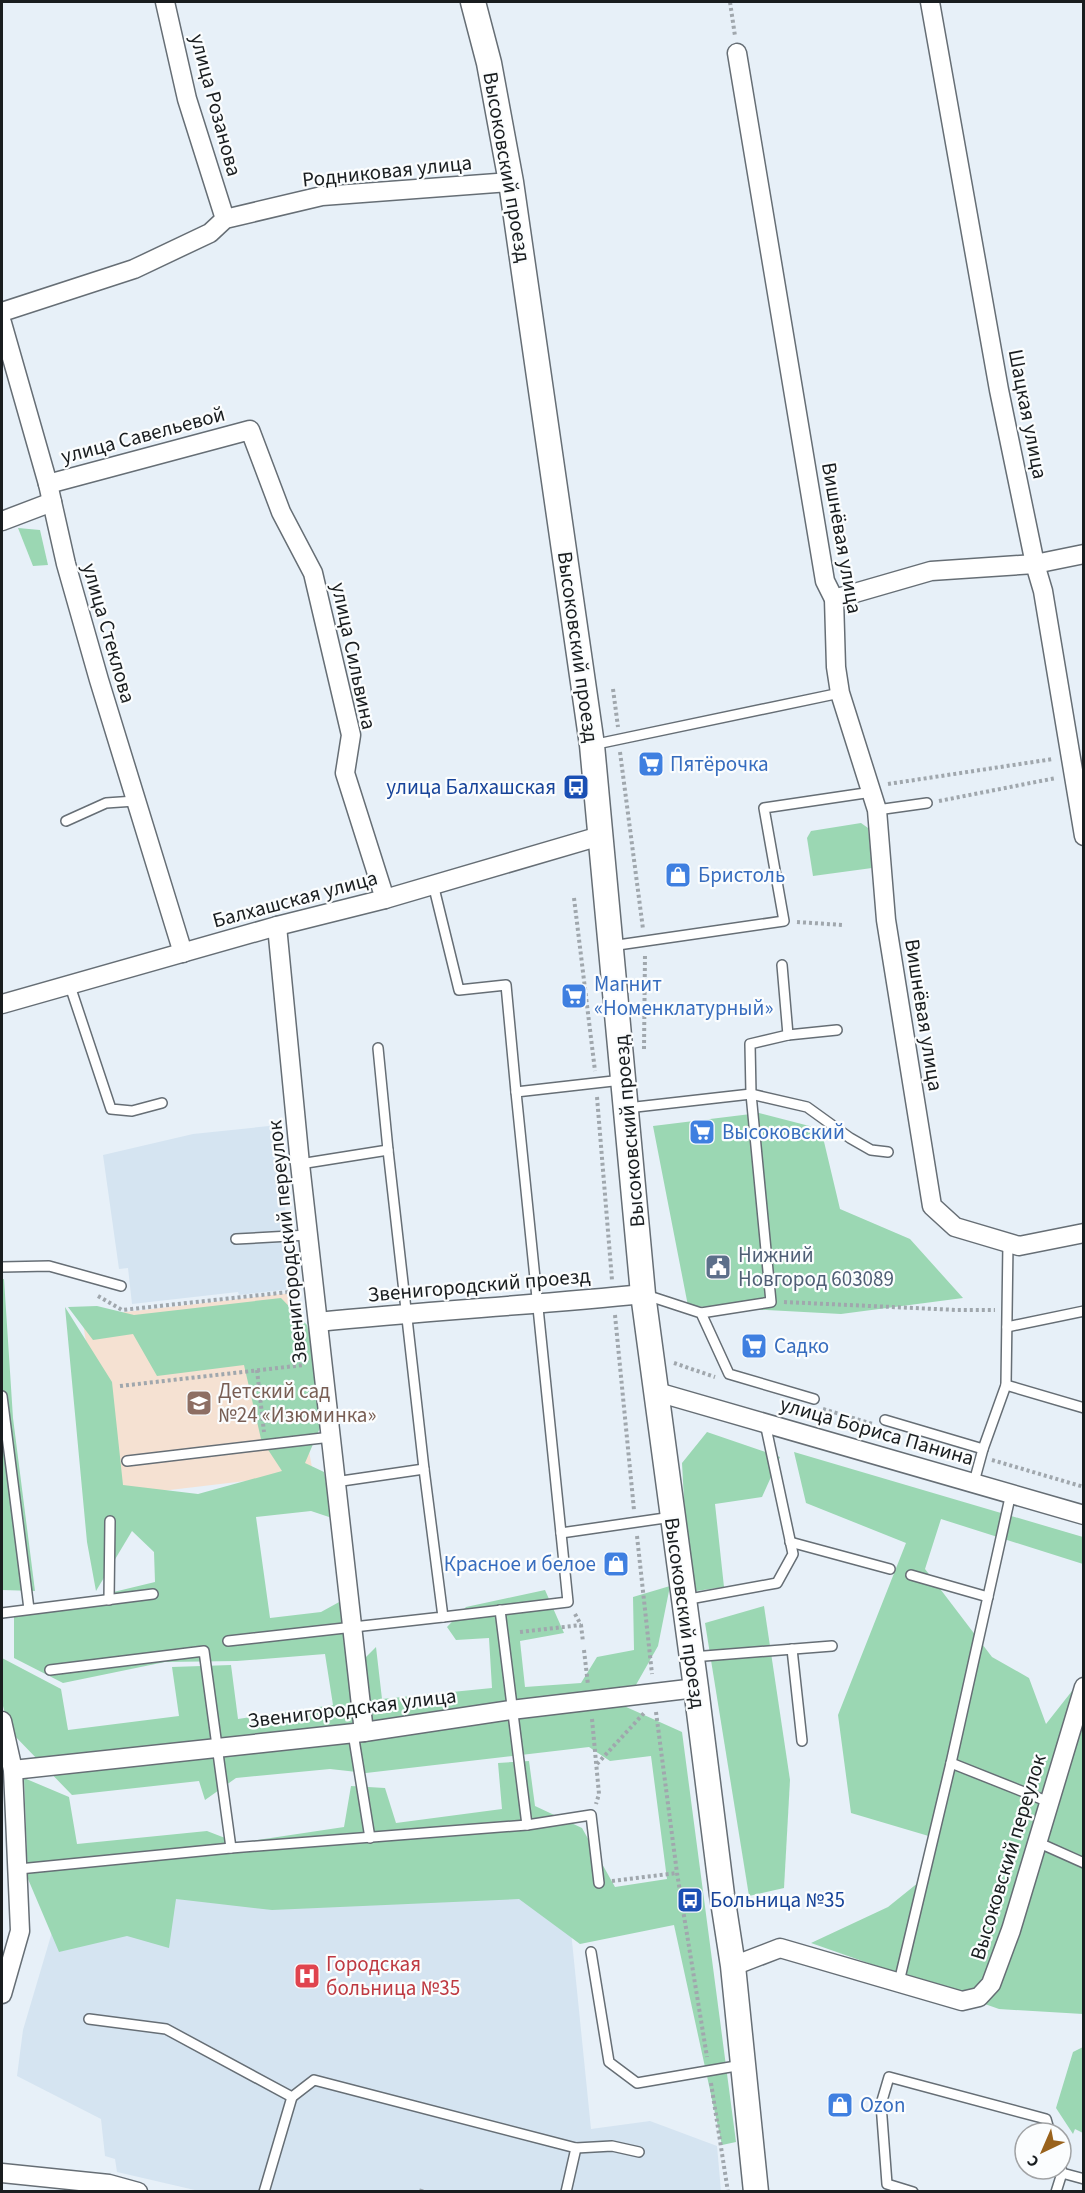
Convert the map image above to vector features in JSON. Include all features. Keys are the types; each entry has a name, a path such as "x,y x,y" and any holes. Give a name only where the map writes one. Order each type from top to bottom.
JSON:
{"street":[{"name":"улица Розанова","path":"165,2 187,99 225,219"},
{"name":"Высоковский проезд","path":"473,2 489,63 511,182 592,745 625,1079 643,1294 733,1966 756,2192"},
{"name":"Шацкая улица","path":"930,2 999,390 1035,564 1043,591 1075,763 1083,836"},
{"name":"Вишнёвая улица","path":"737,53 825,581 834,599 836,667 840,693 877,810 886,920 932,1206 954,1227 1008,1243"},
{"name":"Родниковая улица","path":"2,312 134,269 210,233 225,219 322,196 511,182"},
{"name":"улица Стеклова","path":"2,323 50,493 66,564 135,801 183,953"},
{"name":"улица Савельевой","path":"2,521 50,493 203,441 250,430"},
{"name":"улица Сильвина","path":"250,430 281,512 313,573 351,735 345,773 385,899"},
{"path":"834,599 931,571 1035,564 1083,554"},
{"name":"Балхашская улица","path":"2,1004 277,926 385,899 600,836"},
{"name":"Звенигородский переулок","path":"277,926 300,1164 352,1627 358,1732"},
{"path":"1008,1243 1019,1246 1083,1233"},
{"name":"Звенигородский проезд","path":"318,1322 407,1313 537,1305 643,1294"},
{"name":"улица Бориса Панина","path":"657,1392 1083,1515"},
{"name":"Высоковский переулок","path":"733,1966 780,1948 962,2001 979,1997 991,1984 1011,1930 1083,1687"},
{"name":"Звенигородская улица","path":"10,1778 219,1747 358,1732 511,1710 590,1701 654,1698 696,1688"},
{"path":"2,1721 19,1869 20,1931 2,1994"},
{"path":"2,2173 109,2184 138,2192"}],"lane":[{"path":"592,745 840,693"},
{"path":"611,946 784,921 764,808 871,789"},
{"path":"66,820 106,803 135,801"},
{"path":"877,810 927,803"},
{"path":"228,1641 568,1602 506,985 459,990 433,884"},
{"path":"782,964 788,1035"},
{"path":"70,986 111,1109 132,1111 162,1103"},
{"path":"643,1294 701,1313 771,1302 751,1094 750,1044 788,1035 837,1030"},
{"path":"378,1048 424,1469 443,1617"},
{"path":"516,1092 625,1079"},
{"path":"627,1107 751,1094 807,1107 871,1150 888,1152"},
{"path":"300,1164 388,1150"},
{"path":"236,1239 308,1235"},
{"path":"974,1482 1006,1385 1008,1243"},
{"path":"2,1267 49,1266 120,1286"},
{"path":"1007,1327 1083,1311"},
{"path":"701,1313 729,1374 814,1399"},
{"path":"1006,1385 1083,1408"},
{"path":"2,1396 29,1609"},
{"path":"885,1420 983,1449"},
{"path":"684,1600 777,1583 793,1554 765,1423"},
{"path":"127,1461 331,1437"},
{"path":"336,1482 424,1469"},
{"path":"899,1982 1011,1493"},
{"path":"561,1533 672,1517"},
{"path":"109,1600 110,1521"},
{"path":"790,1542 890,1569"},
{"path":"911,1575 988,1597"},
{"path":"2,1613 153,1594"},
{"path":"500,1610 527,1825"},
{"path":"692,1657 832,1646"},
{"path":"792,1649 802,1741"},
{"path":"50,1670 204,1651 219,1747 231,1848"},
{"path":"358,1732 370,1838"},
{"path":"951,1763 1049,1802"},
{"path":"19,1869 231,1848 527,1825 591,1815 599,1883"},
{"path":"1037,1842 1083,1863"},
{"path":"591,1952 609,2062 637,2083 742,2065"},
{"path":"89,2019 166,2028 292,2097"},
{"path":"913,2192 887,2184 881,2104 889,2077 1047,2121"},
{"path":"264,2192 292,2097 314,2080 576,2148 612,2146 639,2152"},
{"path":"566,2192 576,2148"}],"path":[{"path":"730,2 737,53"},
{"path":"613,690 645,941 644,1059"},
{"path":"871,789 1075,763"},
{"path":"927,803 1075,763"},
{"path":"574,898 596,1082 635,1523 654,1698 677,1873 728,2192"},
{"path":"809,922 843,925"},
{"path":"94,1294 122,1310 314,1289"},
{"path":"771,1302 957,1310 1008,1309"},
{"path":"668,1361 708,1374"},
{"path":"120,1386 322,1362"},
{"path":"257,1370 265,1445"},
{"path":"568,1602 581,1625 583,1642"},
{"path":"520,1632 581,1625"},
{"path":"584,1650 599,1794 591,1815"},
{"path":"597,1764 654,1698"},
{"path":"599,1883 677,1873"}],"shaded area":[{"path":"279,1125 291,1289 239,1295 238,1292 132,1304 128,1268 119,1269 103,1155 193,1134"},
{"name":"Детский сад №24 «Изюминка»","path":"291,1293 307,1440 313,1473 111,1497 82,1317"},
{"name":"Городская больница №35","path":"563,1852 591,2129 650,2121 717,2146 721,2191 199,2191 117,2172 115,2159 105,2156 101,2119 17,2076 23,2030 55,1922 68,1897"}],"green space":[{"path":"18,528 40,530 48,565 33,566"},
{"path":"861,823 868,828 872,868 813,876 807,838 811,831"},
{"path":"759,1113 821,1129 840,1209 910,1239 963,1298 841,1314 688,1306 653,1126"},
{"path":"2,1279 4,1279 13,1418 35,1591 2,1590"},
{"path":"281,1298 307,1325 318,1369 322,1423 305,1463 324,1472 332,1518 311,1511 256,1517 270,1618 321,1612 341,1601 350,1673 376,1647 382,1699 492,1688 489,1638 456,1640 447,1627 466,1607 545,1590 564,1633 520,1641 525,1687 581,1683 597,1657 634,1650 633,1597 670,1586 658,1646 624,1706 682,1732 736,2142 722,2145 674,1925 580,1944 519,1899 272,1910 176,1899 169,1948 127,1936 59,1952 28,1879 24,1778 69,1797 77,1844 207,1831 238,1843 344,1827 351,1786 385,1788 396,1823 502,1809 498,1763 529,1761 535,1806 582,1828 615,1887 667,1879 651,1756 610,1761 589,1747 366,1773 330,1769 236,1778 205,1800 199,1781 72,1795 9,1730 2,1702 2,1658 61,1689 68,1730 179,1716 172,1667 231,1665 238,1719 333,1705 325,1654 237,1661 165,1662 63,1683 14,1658 14,1616 155,1582 154,1552 132,1531 96,1591 87,1542 65,1307 112,1382 123,1485 198,1494 282,1471 261,1439 244,1365 157,1376 133,1334 93,1340 68,1307 97,1306 134,1315"},
{"path":"707,1432 780,1457 762,1497 715,1504 724,1587 689,1592 682,1463"},
{"path":"794,1452 1083,1537 1083,1564 941,1519 925,1569 992,1657 1029,1678 1046,1724 1083,1677 1083,2014 999,2009 811,1943 888,1907 924,1878 932,1837 851,1813 838,1715 906,1543 806,1503"},
{"path":"764,1606 790,1780 784,1888 749,1896 705,1623"},
{"path":"1083,2047 1083,2133 1075,2129 1073,2134 1073,2121 1064,2121 1056,2108 1073,2052"}],"place":[{"name":"Пятёрочка","path":"651,764"},
{"name":"улица Балхашская","path":"576,787"},
{"name":"Бристоль","path":"678,875"},
{"name":"Магнит «Номенклатурный»","path":"574,996"},
{"name":"Высоковский","path":"702,1132"},
{"name":"Нижний Новгород 603089","path":"718,1267"},
{"name":"Садко","path":"754,1346"},
{"name":"Детский сад №24 «Изюминка»","path":"199,1403"},
{"name":"Красное и белое","path":"616,1564"},
{"name":"Больница №35","path":"690,1900"},
{"name":"Городская больница №35","path":"307,1976"},
{"name":"Ozon","path":"840,2105"}]}
